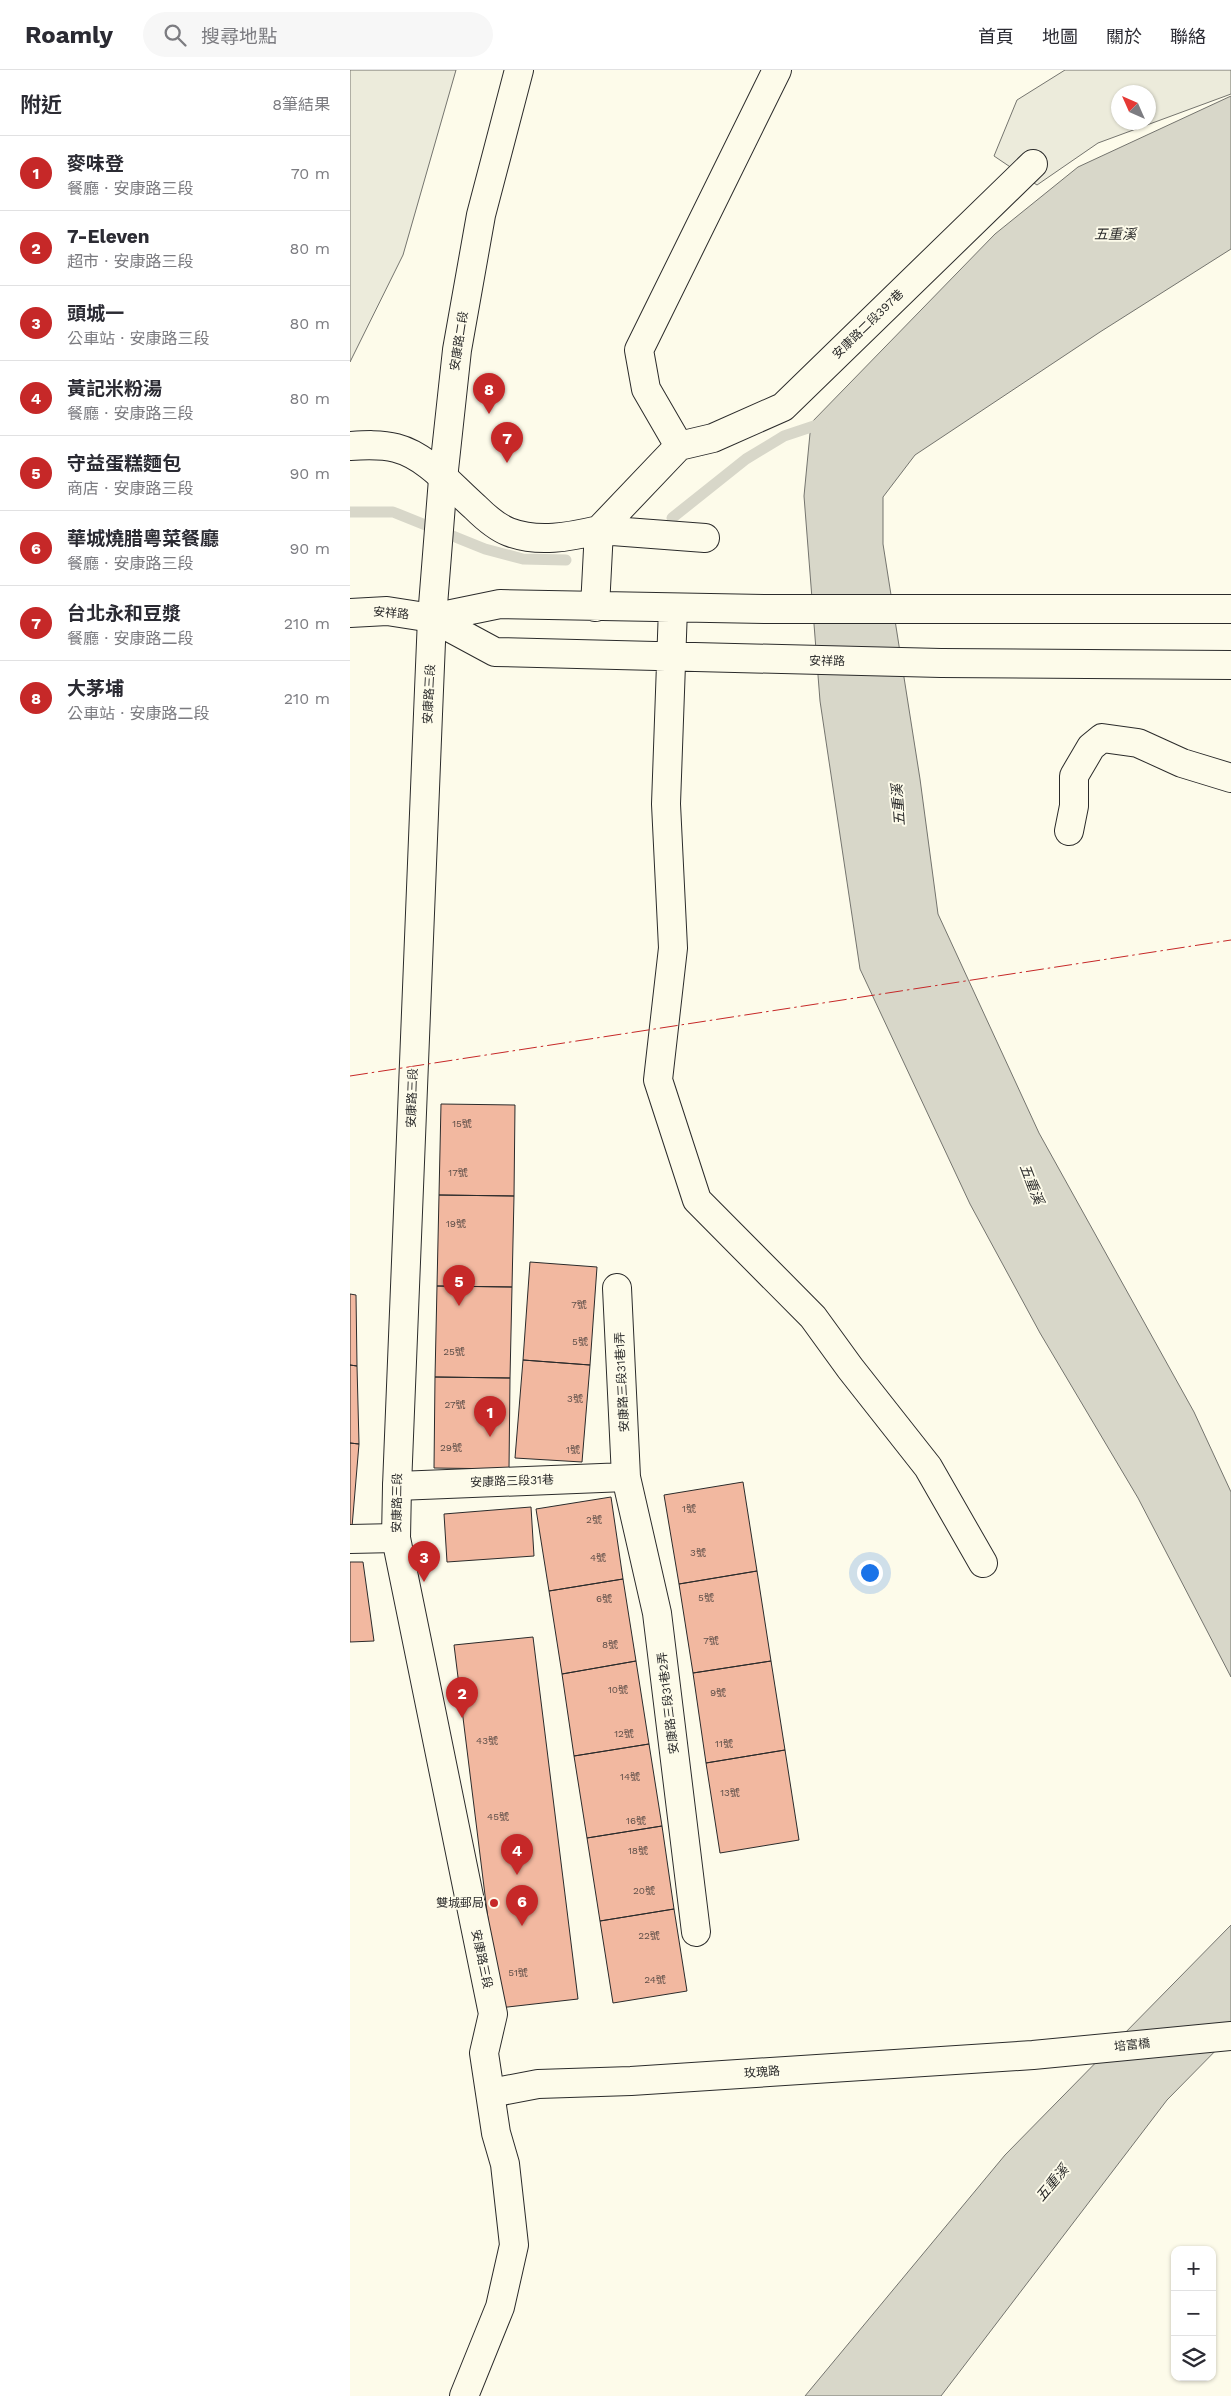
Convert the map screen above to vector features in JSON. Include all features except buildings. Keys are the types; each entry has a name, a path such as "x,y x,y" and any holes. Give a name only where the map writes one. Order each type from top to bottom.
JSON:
{"street":[{"name":"安康路二段","path":"432,618 443,478 456,350 481,216 519,70"},
{"path":"595,607 599,530 679,446 646,389 639,350 777,70"},
{"name":"安康路二段397巷","path":"679,446 713,438 783,407 1033,164"},
{"path":"350,446 372,445 396,448 422,459 485,516 507,532 537,538 571,536 599,530 705,538"},
{"name":"安祥路","path":"432,618 500,604 766,609 1231,609"},
{"path":"673,608 666,804 673,948 658,1080 697,1200 813,1317 850,1368 928,1467 983,1563"},
{"name":"安祥路","path":"350,613 387,611 432,618 495,652 764,660 1231,666"},
{"name":"安康路三段","path":"432,618 396,1538 493,2014 484,2053 496,2133 505,2164 514,2245 500,2307 464,2396"},
{"path":"1069,831 1074,806 1074,776 1091,747 1102,738 1138,743 1182,764 1231,778"},
{"name":"安康路三段31巷1弄","path":"617,1288 626,1477"},
{"name":"安康路三段31巷","path":"397,1486 626,1477"},
{"name":"安康路三段31巷2弄","path":"626,1477 657,1613 696,1932"},
{"path":"350,1539 396,1538"},
{"name":"培富橋","path":"1033,2055 1231,2036"},
{"name":"玫瑰路","path":"491,2093 538,2084 631,2081 1033,2055"}],"shaded area":[{"path":"350,70 456,70 403,255 350,362"},
{"path":"1065,70 1231,70 1231,94 1156,122 1156,85 1111,85 1111,130 1133,130 1098,143 1037,185 994,156 1017,100"}],"water":[{"name":"五重溪","path":"1231,96 1231,249 1100,332 915,455 883,497 883,544 920,779 938,914 1039,1133 1194,1412 1231,1492 1231,1677 1138,1498 1040,1333 970,1204 860,969 820,701 804,496 811,423 995,234 1078,167"},
{"name":"五重溪","path":"1231,1925 1231,2035 1167,2100 941,2396 805,2396 1005,2155"}],"waterway":[{"path":"672,518 746,459 784,436 823,423"},
{"path":"350,512 393,512 485,549 523,559 566,560"}],"power":[{"path":"350,1076 1231,940"}],"place":[{"name":"大茅埔","path":"489,414"},
{"name":"台北永和豆漿","path":"507,463"},
{"name":"守益蛋糕麵包","path":"459,1306"},
{"name":"麥味登","path":"490,1437"},
{"name":"頭城一","path":"424,1582"},
{"name":"7-Eleven","path":"462,1718"},
{"name":"黃記米粉湯","path":"517,1875"},
{"name":"雙城郵局","path":"494,1903"},
{"name":"華城燒腊粵菜餐廳","path":"522,1926"}]}
